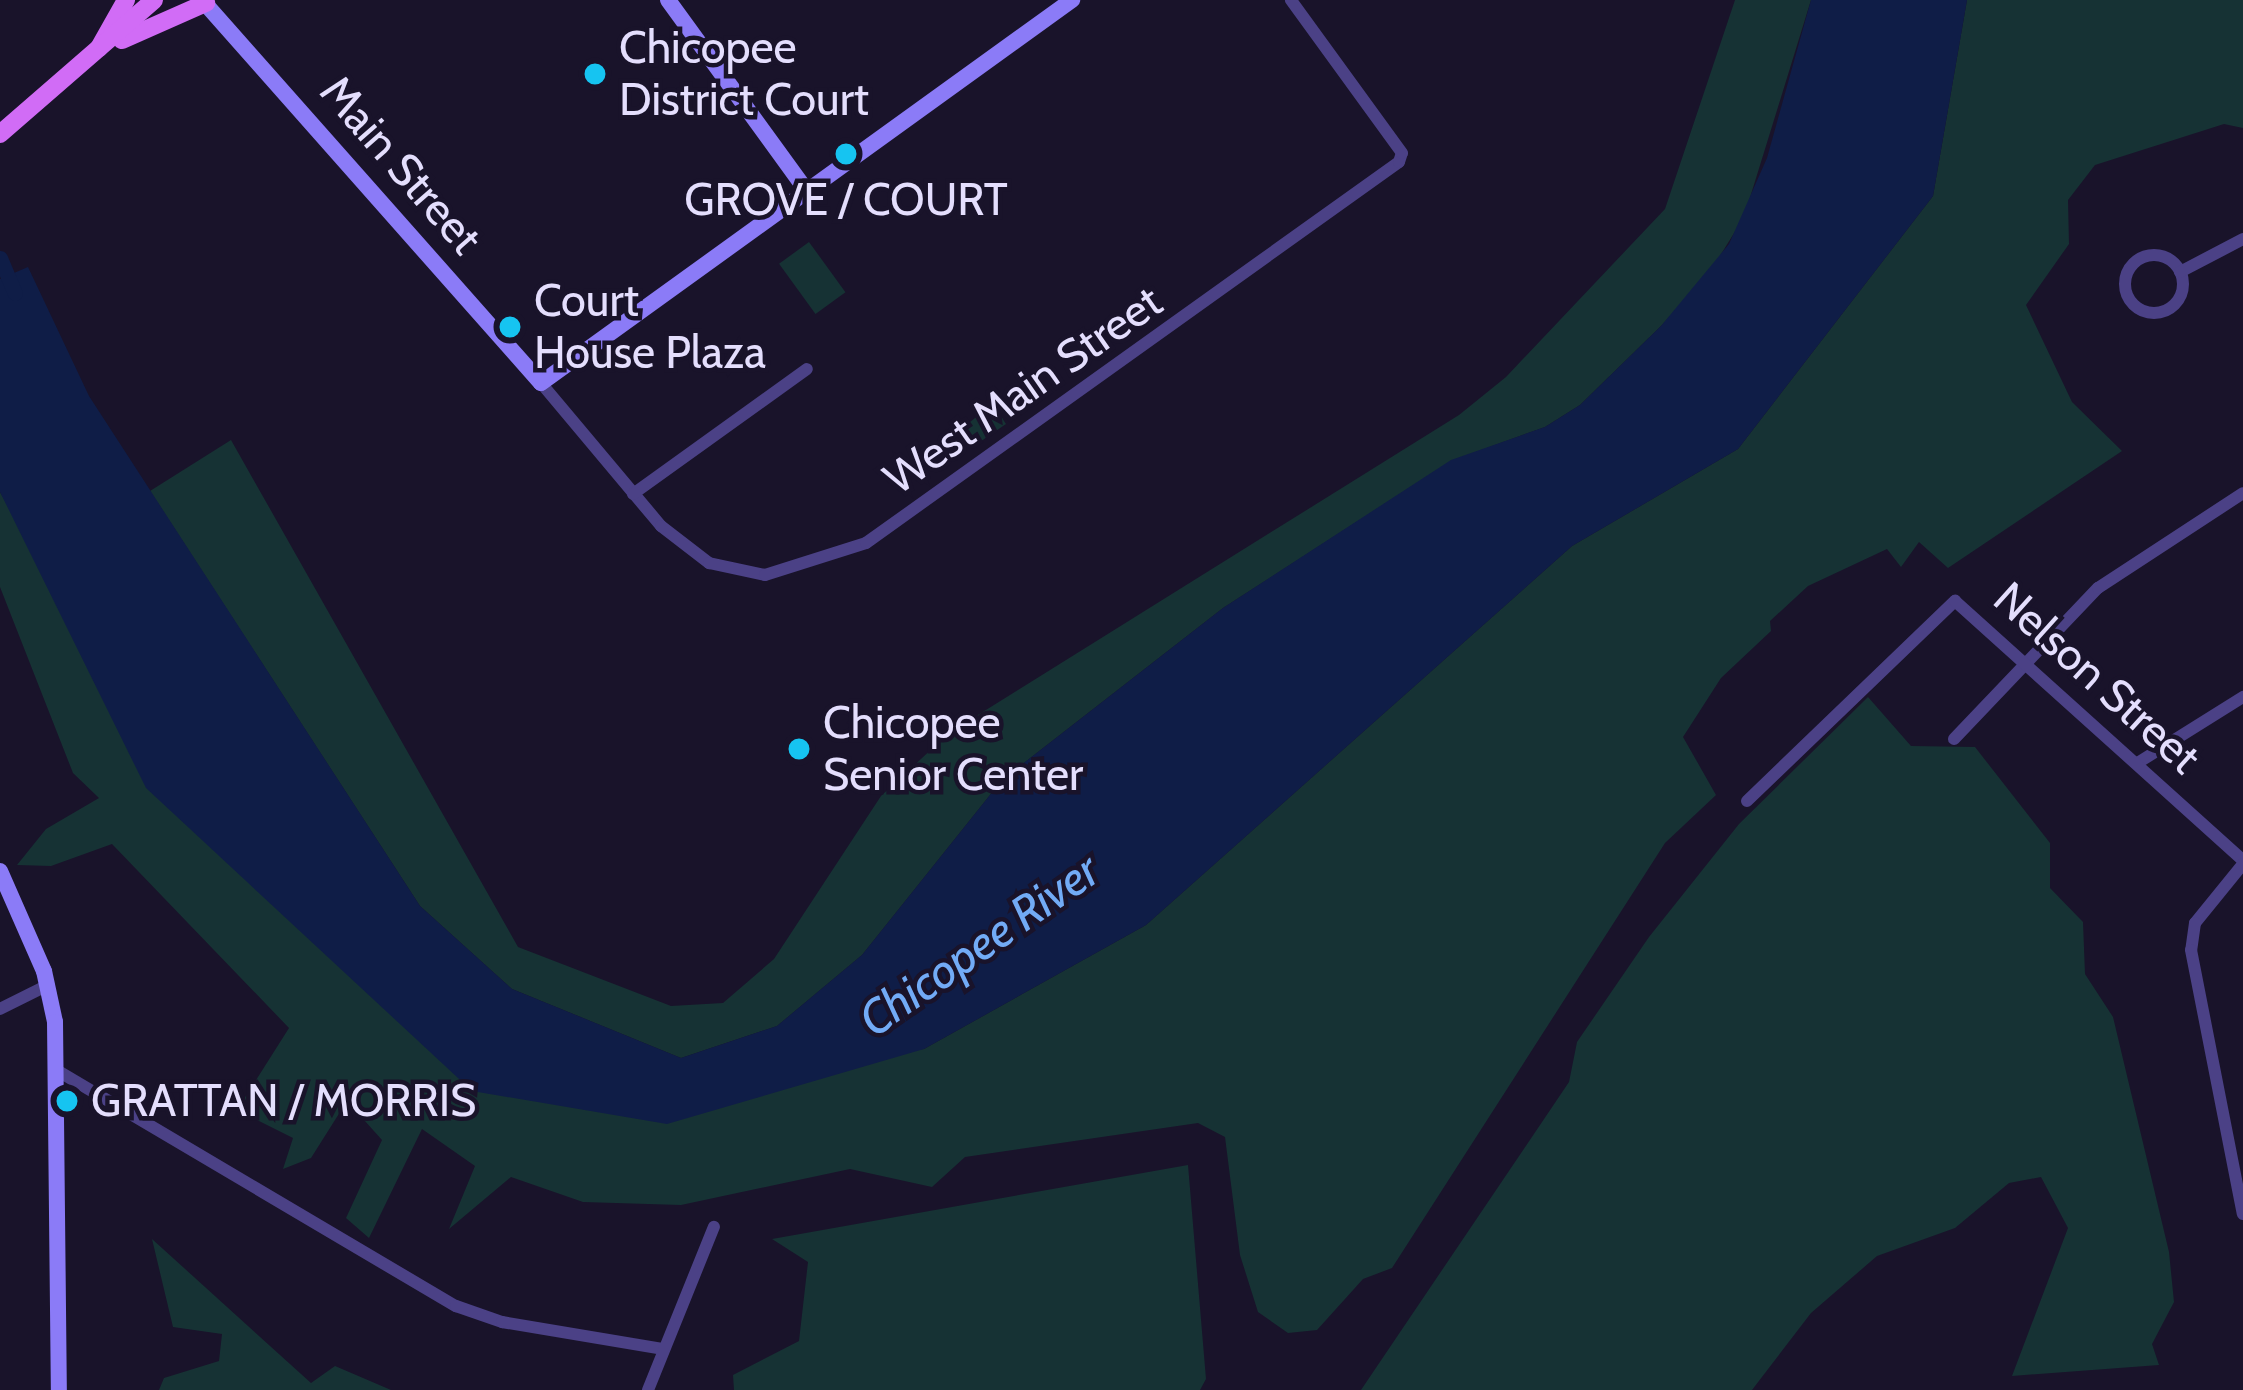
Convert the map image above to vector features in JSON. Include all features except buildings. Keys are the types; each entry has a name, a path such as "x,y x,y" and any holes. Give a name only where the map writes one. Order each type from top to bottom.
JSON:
{"main road":[{"path":"104,48 126,0"},
{"path":"0,134 154,0"},
{"path":"668,0 807,191"},
{"path":"541,383 1072,0"},
{"path":"104,48 207,1"},
{"name":"Main Street","path":"207,1 541,383"},
{"path":"0,871 48,985 58,1071 59,1390"}],"street":[{"name":"West Main Street","path":"681,545 722,568 765,574 866,543 1381,178 1402,153 1291,0"},
{"path":"2180,272 2243,239"},
{"path":"2148,256 2167,259 2180,272 2182,291 2164,311 2137,308 2126,293 2131,266 2148,256"},
{"path":"633,494 808,369"},
{"name":"Main Street","path":"541,383 681,545"},
{"path":"1954,739 2098,588 2243,493"},
{"name":"Nelson Street","path":"1748,800 1955,601 2139,762 2243,862"},
{"path":"2139,762 2243,698"},
{"path":"2243,862 2195,923 2191,950 2243,1214"},
{"path":"0,1010 48,985"},
{"path":"58,1071 456,1306 502,1322 664,1349"},
{"path":"648,1390 714,1227"}],"green space":[{"path":"1735,0 1811,0 1744,217 1710,272 1661,326 1580,405 1545,427 1451,461 1223,608 1002,780 862,955 777,1026 681,1058 512,989 420,906 150,491 231,440 518,947 671,1006 723,1003 774,959 881,796 949,733 1459,415 1506,377 1665,209"},
{"path":"1967,0 2243,0 2243,128 2224,124 2095,165 2068,200 2069,244 2026,305 2072,402 2122,451 1948,568 1919,542 1901,567 1887,549 1808,586 1770,621 1771,631 1721,678 1683,737 1716,795 1665,843 1392,1268 1363,1279 1317,1330 1288,1333 1258,1312 1240,1255 1225,1137 1198,1123 965,1157 932,1187 850,1169 681,1205 583,1202 511,1177 449,1229 475,1166 422,1129 369,1238 346,1218 382,1140 347,1101 311,1158 283,1169 293,1138 237,1110 289,1028 112,844 51,866 17,865 46,829 99,798 73,773 0,587 0,492 21,529 472,1091 924,1049 1146,925 1572,546 1738,449 1933,196"},
{"path":"809,242 845,292 816,314 779,264"},
{"path":"993,404 1006,424 974,446 961,429"},
{"path":"1868,697 1911,746 1975,747 2050,843 2050,888 2083,922 2085,974 2113,1017 2169,1252 2174,1302 2152,1344 2159,1365 2012,1376 2068,1228 2041,1177 2009,1183 1955,1228 1877,1256 1811,1313 1752,1390 1361,1390 1569,1082 1577,1042 1649,937 1739,824"},
{"path":"1188,1165 1206,1379 1200,1390 734,1390 733,1375 799,1341 808,1262 772,1239"},
{"path":"152,1239 311,1383 335,1366 391,1390 159,1390 164,1378 219,1361 222,1334 173,1327"}],"water":[{"name":"Chicopee River","path":"1811,0 1967,0 1933,196 1738,449 1572,546 1146,925 924,1049 667,1124 472,1091 146,788 0,492 0,279 28,267 89,396 420,906 512,989 681,1058 777,1026 862,955 1002,780 1223,608 1451,460 1545,427 1580,405 1661,326 1729,244 1767,158"}],"waterway":[{"path":"0,258 15,293"}],"place":[{"name":"Chicopee District Court","path":"595,74"},
{"name":"GROVE / COURT","path":"846,154"},
{"name":"Court House Plaza","path":"510,327"},
{"name":"Chicopee Senior Center","path":"799,749"},
{"name":"GRATTAN / MORRIS","path":"67,1101"}]}
